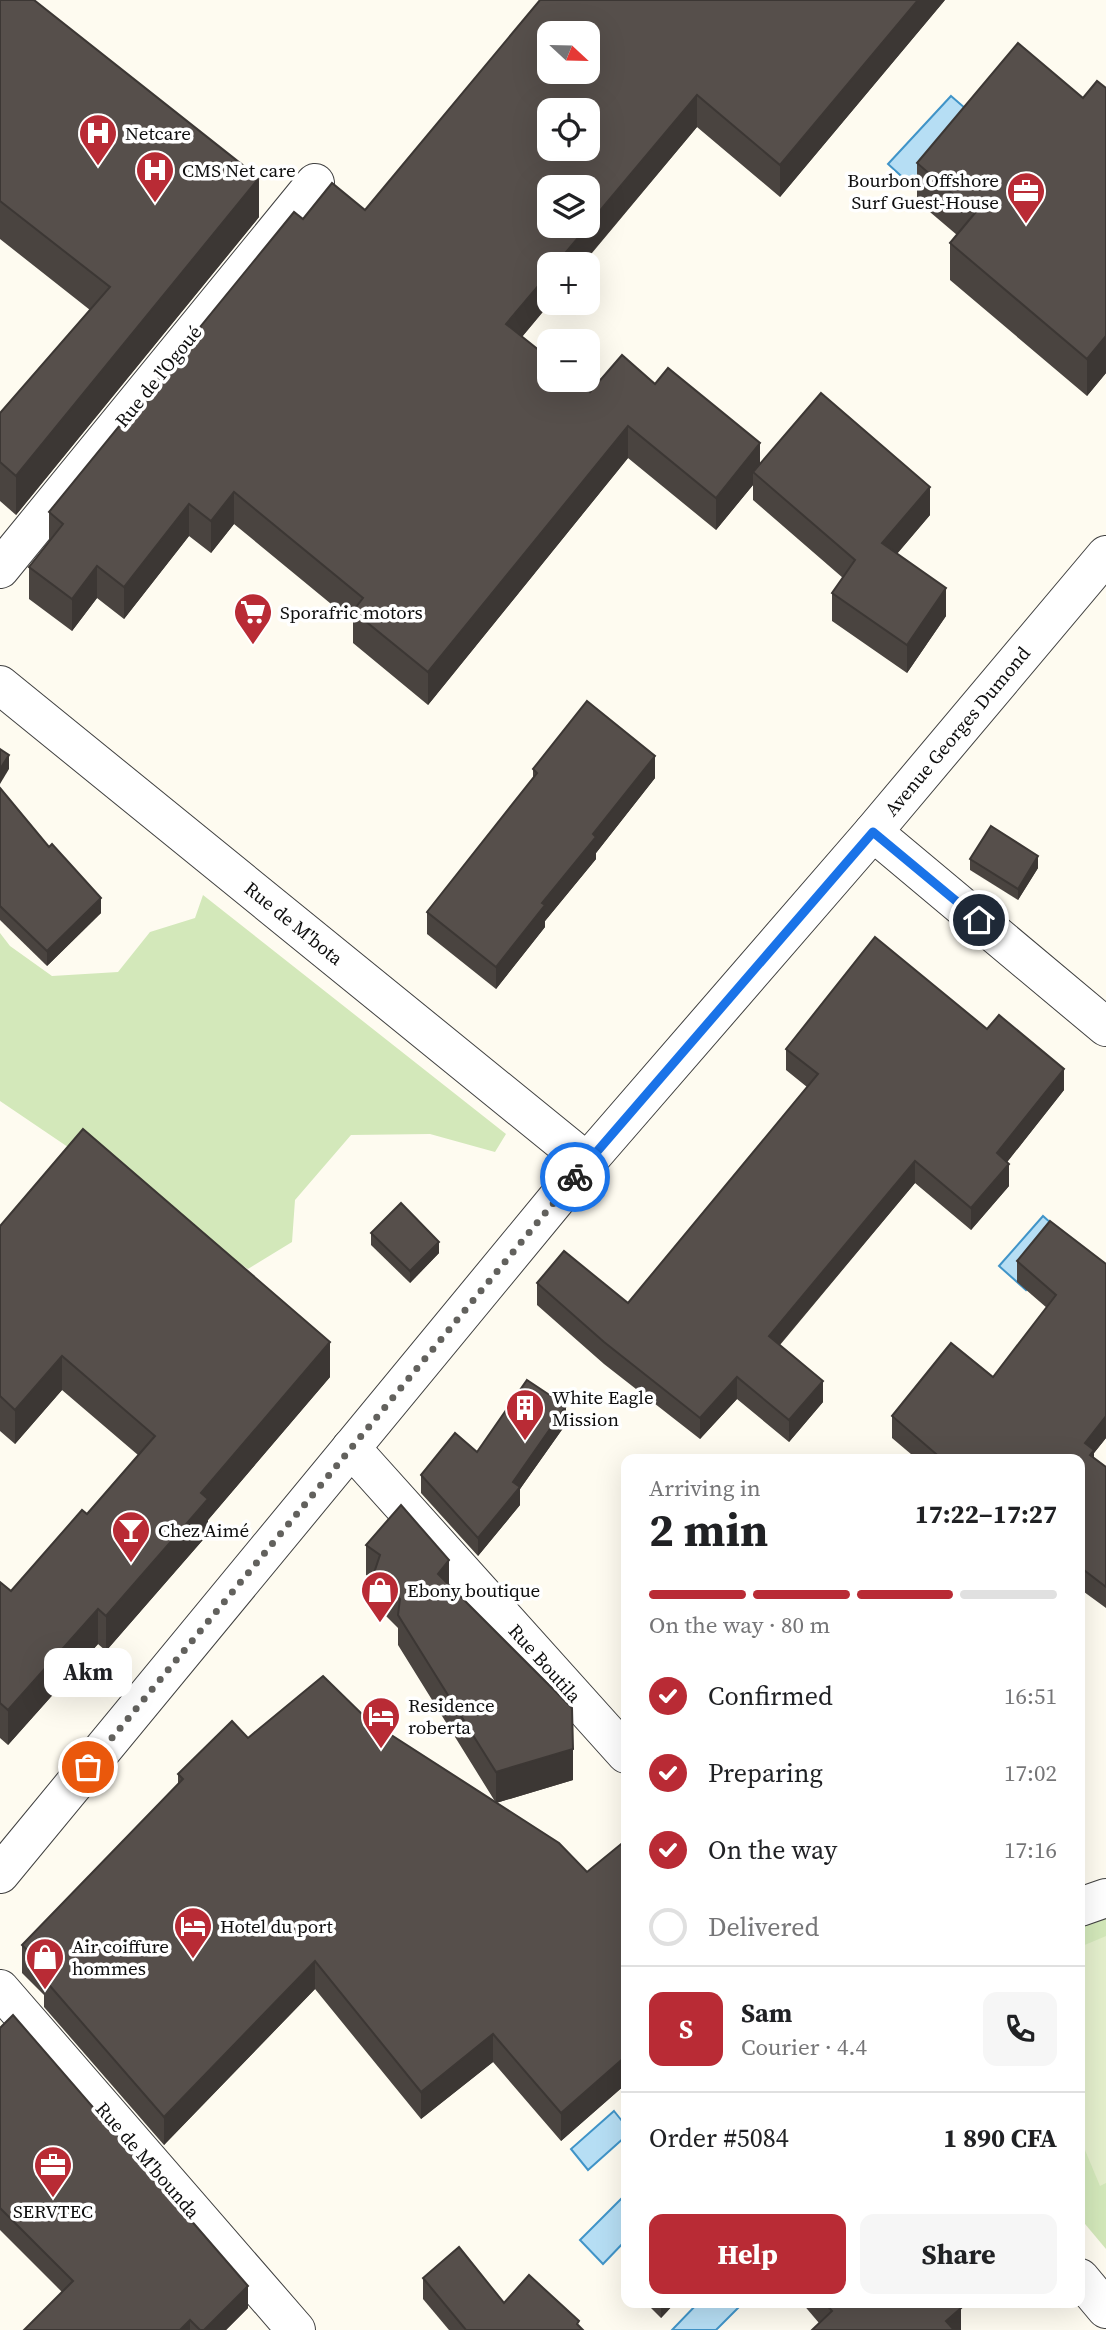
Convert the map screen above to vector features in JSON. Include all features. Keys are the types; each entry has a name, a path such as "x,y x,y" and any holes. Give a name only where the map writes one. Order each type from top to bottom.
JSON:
{"street":[{"name":"Rue de l'Ogoué","path":"0,569 315,183"},
{"name":"Avenue Georges Dumond","path":"0,1874 587,1162 873,832 1106,555"},
{"name":"Rue de M'bota","path":"0,685 587,1162"},
{"path":"873,832 1106,1027"},
{"name":"Rue Boutila","path":"351,1448 621,1748"},
{"path":"1085,1905 1106,1898"},
{"name":"Rue de M'bounda","path":"0,1989 296,2330"},
{"path":"1085,2284 1106,2309"}],"green space":[{"path":"203,895 506,1134 495,1152 430,1134 351,1135 295,1200 292,1242 248,1269 0,1101 0,933 10,946 52,976 118,972 150,932 195,918"},
{"path":"1106,1903 1106,2249 1085,2224 1085,1914"},
{"path":"1106,1936 1106,2183 1100,2186 1085,2150 1085,1945"}],"water":[{"path":"951,96 973,115 910,184 888,164"},
{"path":"1043,1216 1070,1240 1026,1290 999,1266"},
{"path":"614,2111 621,2120 621,2140 588,2170 571,2149"},
{"path":"621,2199 621,2245 603,2264 580,2240"},
{"path":"693,2308 738,2308 716,2330 672,2330"}],"building":[{"name":"Netcare","path":"0,0 34,0 259,178 16,476 0,462 0,413 110,287 0,201"},
{"path":"540,0 918,0 780,165 697,95 600,211 600,175 537,175 537,238 578,238 566,252 537,252 537,287 506,324 537,349 537,392 600,392 600,380 622,355 655,384 668,368 760,443 716,498 628,426 428,672 353,611 363,598 234,492 211,521 189,504 124,587 97,566 72,599 29,567 63,524 49,512 294,212 303,219 332,183 365,210"},
{"name":"Bourbon Offshore Surf Guest-House","path":"1018,43 1083,98 1097,81 1106,88 1106,336 1087,359 950,243 975,213 917,163"},
{"path":"821,393 930,487 882,543 946,588 907,645 832,593 855,560 753,472"},
{"path":"587,701 655,756 593,834 596,837 542,903 545,905 496,967 427,912 537,773 533,769"},
{"path":"0,749 9,755 0,769"},
{"path":"0,788 49,847 52,844 101,898 47,951 0,906"},
{"path":"991,826 1038,856 1018,889 970,859"},
{"path":"875,937 987,1029 999,1015 1064,1069 997,1153 1009,1164 971,1208 915,1161 769,1336 823,1381 789,1420 737,1377 700,1418 604,1342 537,1283 564,1251 628,1303 818,1074 786,1049"},
{"path":"83,1129 330,1342 201,1493 208,1499 106,1616 98,1609 8,1710 0,1703 0,1582 11,1591 82,1510 87,1514 155,1436 62,1356 15,1410 0,1396 0,1226"},
{"path":"401,1203 439,1242 410,1271 371,1233"},
{"path":"1050,1221 1106,1264 1106,1416 1085,1443 1094,1450 1090,1455 1106,1467 1106,1587 1085,1571 1085,1454 936,1454 892,1416 951,1343 993,1377 1056,1295 1017,1261"},
{"path":"527,1380 566,1406 513,1482 520,1487 478,1538 421,1475 455,1433 477,1452"},
{"path":"401,1505 449,1560 438,1574 572,1708 573,1749 496,1772 398,1615 400,1599 374,1573 380,1555 366,1545"},
{"path":"323,1676 368,1720 559,1843 587,1872 621,1844 621,2060 561,2113 493,2034 421,2092 315,1961 164,2117 44,1979 50,1973 22,1945 183,1779 178,1774 232,1721 248,1738"},
{"path":"13,2015 248,2286 204,2330 200,2330 190,2320 180,2330 24,2330 73,2281 0,2208 0,2028"},
{"path":"459,2247 504,2303 529,2275 579,2321 577,2324 583,2330 466,2330 423,2278"},
{"path":"829,2308 961,2308 946,2321 954,2330 812,2330 832,2311"}],"way so far":[{"path":"88,1767 575,1177"}],"place":[{"name":"Netcare","path":"98,167"},
{"name":"CMS Net care","path":"155,204"},
{"name":"Bourbon Offshore Surf Guest-House","path":"1026,225"},
{"name":"Sporafric motors","path":"253,646"},
{"name":"White Eagle Mission","path":"525,1442"},
{"name":"Chez Aimé","path":"131,1564"},
{"name":"Ebony boutique","path":"380,1624"},
{"name":"Residence roberta","path":"381,1750"},
{"name":"Akm","path":"88,1767"},
{"name":"Hotel du port","path":"193,1960"},
{"name":"Air coiffure hommes","path":"45,1991"},
{"name":"SERVTEC","path":"53,2199"}],"route":[{"path":"575,1177 873,832 979,920"}]}
